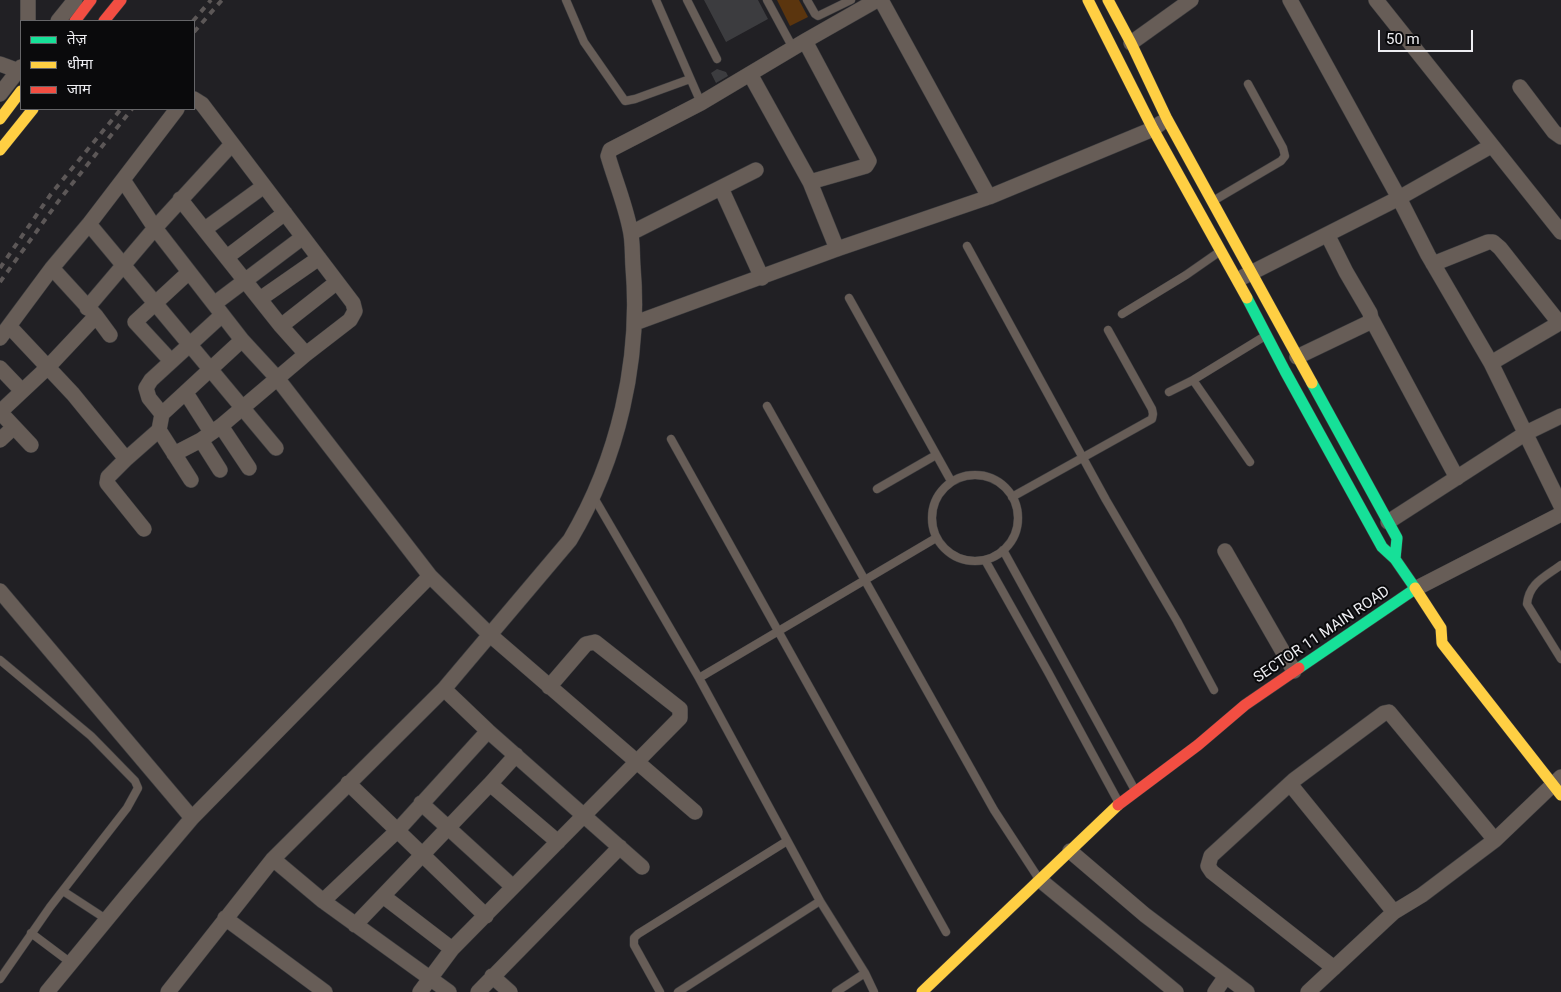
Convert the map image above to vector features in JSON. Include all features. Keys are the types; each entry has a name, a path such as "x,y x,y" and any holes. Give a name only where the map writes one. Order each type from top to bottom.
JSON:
{"street":[{"path":"28,0 28,20"},
{"path":"59,20 75,0"},
{"path":"76,20 92,0"},
{"path":"105,20 121,0"},
{"path":"168,992 273,859 444,689 570,540 586,513 615,440 623,406 636,323 631,233 608,152 701,103 877,0"},
{"path":"881,0 989,197"},
{"path":"1088,0 1153,129 1238,281 1382,547 1395,559 1441,628 1442,643 1484,700 1558,779 1495,840 1422,896 1394,912 1308,992"},
{"path":"1108,0 1131,43 1167,119 1397,538 1395,559"},
{"path":"1131,43 1191,0"},
{"path":"1290,0 1399,198 1433,264 1491,364 1561,506"},
{"path":"1376,0 1561,232"},
{"path":"799,44 869,161 866,166 810,182"},
{"path":"0,64 20,69 0,94"},
{"path":"750,74 810,182 837,249"},
{"path":"1520,87 1554,132 1561,137"},
{"path":"0,119 20,92"},
{"path":"174,454 211,433 350,320 355,311 353,303 285,213 202,104 195,100"},
{"path":"0,150 33,110"},
{"path":"125,460 73,394 48,367 5,332 52,268 89,224 176,110"},
{"path":"636,323 837,249 989,197 1153,129 1167,119"},
{"path":"31,445 0,412 48,367 91,312 123,265 180,199 232,144"},
{"path":"1238,281 1251,272 1328,236 1491,146"},
{"path":"631,233 756,170"},
{"path":"123,180 154,228 242,340 277,378 430,576 489,634 695,812"},
{"path":"205,229 264,186"},
{"path":"721,188 762,278"},
{"path":"180,199 281,326 306,354"},
{"path":"227,257 285,213"},
{"path":"89,224 276,448"},
{"path":"1328,236 1457,478"},
{"path":"162,414 150,398 146,388 150,380 189,345 218,309 245,281 303,237"},
{"path":"1433,264 1488,242 1493,242 1500,248 1557,320 1556,325 1491,364"},
{"path":"260,300 318,258"},
{"path":"52,268 110,335"},
{"path":"171,362 135,322 190,272"},
{"path":"281,326 337,282"},
{"path":"1297,357 1368,323 1371,318"},
{"path":"144,528 107,483 108,477 159,430 162,414 242,340"},
{"path":"0,368 22,391"},
{"path":"186,393 211,433 249,468"},
{"path":"1388,522 1526,433 1561,416"},
{"path":"0,440 14,427"},
{"path":"159,430 190,480"},
{"path":"211,433 220,470"},
{"path":"1415,589 1561,514"},
{"path":"1225,551 1294,671"},
{"path":"47,992 192,818 430,576"},
{"name":"SECTOR 11 MAIN ROAD","path":"922,992 1120,804 1198,745 1245,705 1415,589"},
{"path":"0,591 192,818"},
{"path":"1441,628 1452,633"},
{"path":"420,992 452,949 486,916 512,886 585,816 680,718 680,709 595,642 586,644 550,686"},
{"path":"444,689 488,731 642,867"},
{"path":"1334,968 1212,872 1208,866 1211,856 1290,784 1384,713 1389,712 1495,840"},
{"path":"323,901 397,831 488,731"},
{"path":"355,925 516,755"},
{"path":"348,783 486,916"},
{"path":"490,784 558,842"},
{"path":"1290,784 1394,912"},
{"path":"421,803 512,886"},
{"path":"478,992 620,847"},
{"path":"1070,851 1145,915 1247,992"},
{"path":"273,859 323,901 449,992"},
{"path":"1040,880 1176,992"},
{"path":"383,896 452,949"},
{"path":"225,918 325,992"},
{"path":"492,976 510,992"},
{"path":"1215,992 1226,976"}],"lane":[{"path":"566,0 584,42 625,101 690,79"},
{"path":"656,0 701,103"},
{"path":"688,0 717,59"},
{"path":"767,0 799,44"},
{"path":"807,0 818,16 851,0"},
{"path":"1213,201 1281,161 1285,156 1283,148 1248,84"},
{"path":"967,246 1084,458 1178,621 1214,690"},
{"path":"1122,314 1186,275 1221,250"},
{"path":"849,298 951,482"},
{"path":"1012,497 1152,419 1153,414 1108,330"},
{"path":"1169,392 1193,380 1266,335"},
{"path":"1193,380 1250,462"},
{"path":"767,406 994,810 1040,880"},
{"path":"671,439 946,932"},
{"path":"877,489 936,455"},
{"path":"973,474 996,480 1005,487 1012,497 1017,514 1016,531 1011,542 1003,550 985,560 970,561 957,558 945,550 936,538 932,526 932,513 935,501 941,490 951,482 962,476 973,474"},
{"path":"594,496 699,678 820,902 865,973 874,992"},
{"path":"699,678 936,538"},
{"path":"1003,550 1136,792"},
{"path":"985,560 1120,804"},
{"path":"1561,566 1532,587 1528,595 1527,604 1561,659"},
{"path":"0,660 91,736 137,785 135,796 127,808 62,891 0,979"},
{"path":"660,992 634,944 634,938 787,841"},
{"path":"62,891 106,920"},
{"path":"678,992 820,902"},
{"path":"31,933 71,963"},
{"path":"836,992 865,973"}],"shaded area":[{"path":"777,0 799,0 808,17 790,26"}],"building":[{"path":"704,0 758,0 768,19 726,42"},
{"path":"717,69 726,72 728,76 716,83 711,73"}],"railway":[{"path":"194,20 211,0"},
{"path":"195,31 222,0"},
{"path":"0,268 51,194 120,110"},
{"path":"0,282 60,199 131,110"}],"traffic: fast":[{"path":"1247,298 1382,547 1395,559 1415,588"},
{"path":"1312,383 1397,538 1395,559"},
{"path":"1299,668 1415,589"}],"traffic: slow":[{"path":"1088,0 1153,129 1247,298"},
{"path":"1108,0 1131,43 1167,119 1312,383"},
{"path":"0,119 20,92"},
{"path":"0,150 32,110"},
{"path":"1415,588 1441,628 1442,643 1561,795"},
{"path":"922,992 1118,805"}],"traffic: jam":[{"path":"76,20 91,0"},
{"path":"105,20 121,0"},
{"path":"1118,805 1198,745 1245,705 1299,668"}]}
